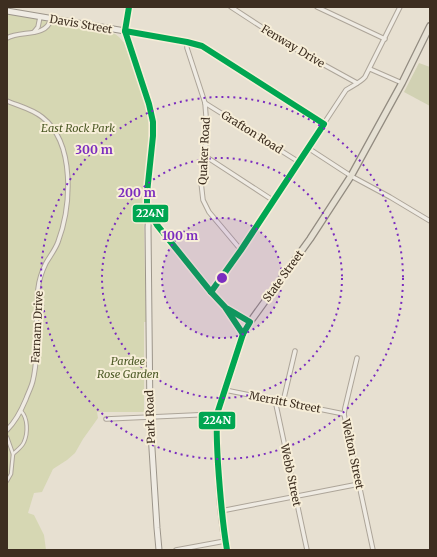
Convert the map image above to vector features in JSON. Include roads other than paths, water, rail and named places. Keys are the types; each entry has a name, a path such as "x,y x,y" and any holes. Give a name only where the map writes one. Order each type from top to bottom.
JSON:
{"main road":[{"path":"125,31 129,7"},
{"name":"Davis Street","path":"7,11 125,31"},
{"name":"State Street","path":"227,550 221,511 216,427 217,414 243,334 310,239 351,176 402,83 430,26"},
{"name":"Park Road","path":"125,31 147,97 152,115 153,127 147,193 147,204 149,211 150,418 159,550"}],"street":[{"name":"Fenway Drive","path":"231,7 297,50 357,83"},
{"path":"317,7 385,39"},
{"path":"211,292 274,201 346,90 363,80 370,69 400,7"},
{"path":"34,32 38,27 40,17"},
{"path":"7,38 14,35 43,30 50,23 51,19"},
{"name":"Davis Street","path":"125,31 196,44 211,51 324,124"},
{"name":"Quaker Road","path":"187,42 187,48 206,103 207,129 205,156 200,182 204,200 209,212 241,250"},
{"path":"370,69 402,83"},
{"path":"7,101 13,104"},
{"name":"Grafton Road","path":"206,103 299,162"},
{"path":"7,104 13,104"},
{"name":"Farnam Drive","path":"7,430 13,424 21,411 32,384 37,350 37,308 39,283 44,268 56,247 62,230 66,208 67,184 64,152 53,128 32,111 13,104"},
{"path":"308,148 351,176 430,221"},
{"path":"205,156 274,201"},
{"path":"149,211 157,225 211,292 225,307 243,334"},
{"path":"225,307 250,322"},
{"path":"283,402 295,351"},
{"name":"Welton Street","path":"357,358 344,414 373,550"},
{"name":"Merritt Street","path":"225,390 344,414"},
{"name":"Webb Street","path":"275,400 307,550"},
{"path":"13,454 22,446 25,438 26,423 21,411"},
{"path":"106,419 217,414"},
{"path":"7,437 13,454 11,474 7,481"},
{"path":"221,511 359,484"},
{"path":"176,550 225,541"}],"park label":[{"name":"East Rock Park","path":"78,128"},
{"name":"Pardee Rose Garden","path":"128,367"}]}
